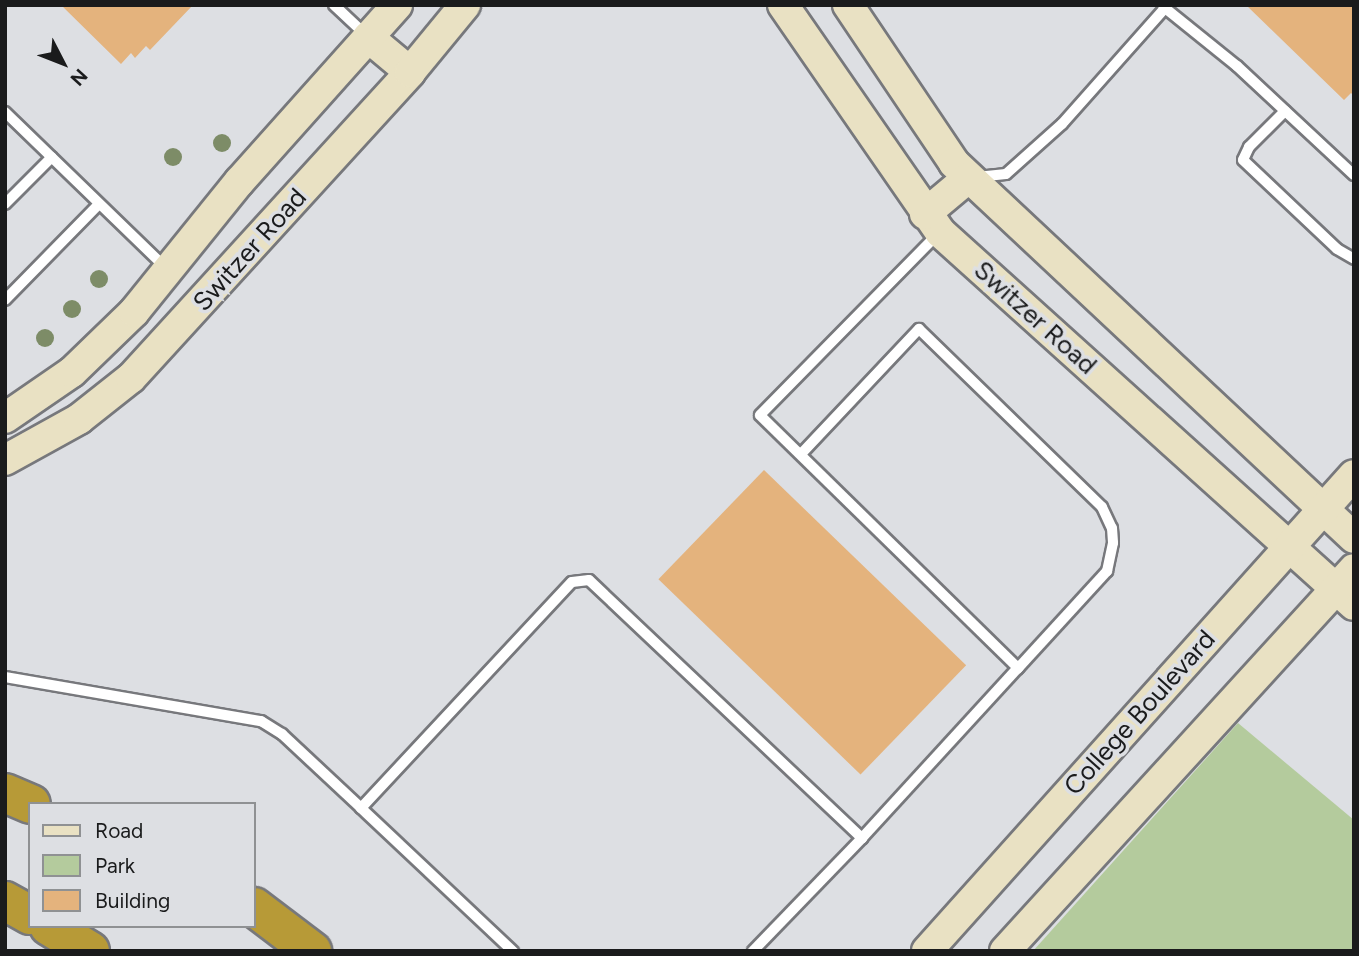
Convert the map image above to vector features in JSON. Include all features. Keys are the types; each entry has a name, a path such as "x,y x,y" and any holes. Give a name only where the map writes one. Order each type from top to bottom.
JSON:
{"highway":[{"path":"5,793 28,803"},
{"path":"5,901 28,914"},
{"path":"256,908 312,951"},
{"path":"51,928 90,951"}],"main road":[{"name":"Switzer Road","path":"5,418 45,393 102,345 134,312 239,182 397,5"},
{"name":"Switzer Road","path":"5,460 79,419 131,378 411,72 465,5"},
{"name":"Switzer Road","path":"783,5 932,223 1289,547 1348,587"},
{"path":"848,5 954,163 968,178 1354,538"},
{"path":"368,37 411,72"},
{"path":"932,223 968,178"},
{"name":"College Boulevard","path":"927,951 1354,475"},
{"path":"1005,951 1348,587"}],"lane":[{"path":"334,5 368,37"},
{"path":"968,178 1006,174 1062,124 1164,6 1237,66 1354,175"},
{"path":"1285,111 1249,147 1243,160 1337,249 1354,259"},
{"path":"5,112 167,269"},
{"path":"5,204 52,158"},
{"path":"5,300 99,204"},
{"path":"932,223 760,415 1018,668"},
{"path":"753,951 862,838 1107,571 1113,535 1108,515 1102,506 919,329 800,454"},
{"path":"361,808 572,582 589,580 862,838"},
{"path":"5,677 261,721 282,734 513,951"}],"green space":[{"path":"1238,723 1354,820 1354,951 1033,951"}],"building":[{"path":"61,5 193,5 150,50 146,46 135,58 131,53 121,64"},
{"path":"1246,5 1354,5 1354,96 1351,93 1344,100"},
{"path":"764,470 966,665 861,775 658,579"}]}
